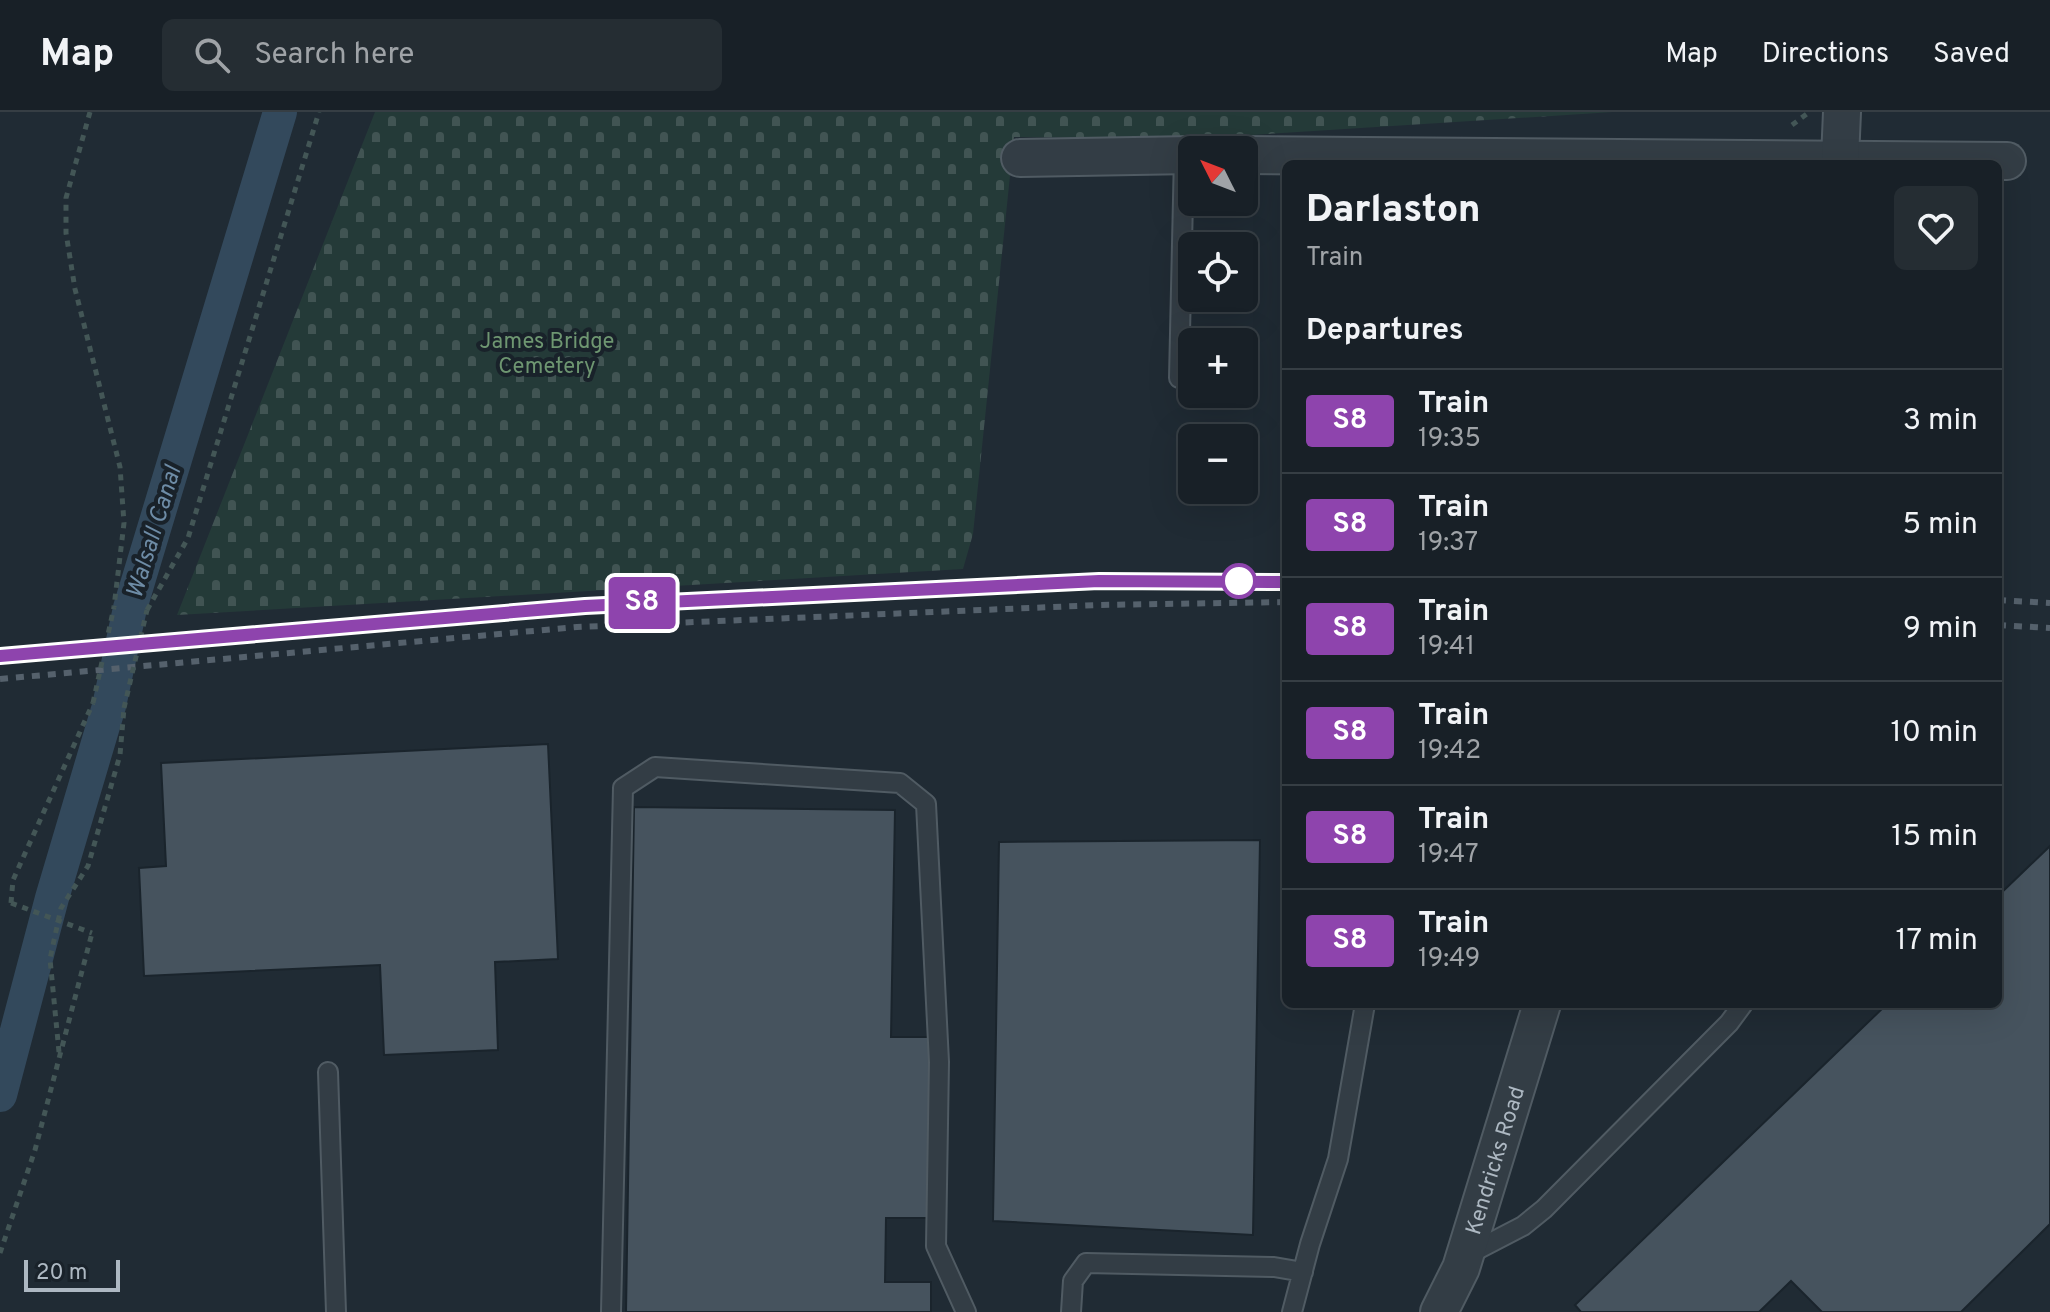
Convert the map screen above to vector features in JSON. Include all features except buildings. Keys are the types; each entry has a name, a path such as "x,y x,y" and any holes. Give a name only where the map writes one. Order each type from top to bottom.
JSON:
{"street":[{"path":"1840,159 1842,112"},
{"path":"1020,158 1178,155"},
{"path":"1258,155 1858,160"},
{"path":"2002,161 2007,161"},
{"name":"Kendricks Road","path":"1439,1312 1464,1256 1541,1008"}],"lane":[{"path":"1181,328 1186,216"},
{"path":"611,1312 623,788 655,767 900,783 926,804 939,1062 936,1246 966,1312"},
{"path":"1292,1312 1338,1159 1364,1008"},
{"path":"1464,1256 1523,1226 1544,1209 1729,1023 1740,1008"},
{"path":"328,1072 336,1312"},
{"path":"1071,1312 1073,1281 1086,1263 1274,1267 1303,1272"}],"path":[{"path":"0,1253 35,1150 92,933 11,903 13,880 93,703 114,607 124,523 120,467 75,289 66,233 66,198 90,112"},
{"path":"59,1052 50,959 61,908 88,866 120,755 124,708 147,610 188,538 319,112"}],"green space":[{"name":"James Bridge Cemetery","path":"375,112 1613,112 1235,136 1178,136 1178,139 1014,137 973,534 963,569 177,615"}],"waterway":[{"name":"Walsall Canal","path":"0,1095 52,898 109,706 130,608 280,112"}],"railway":[{"path":"0,656 585,606 1099,581 1282,582"},
{"path":"2002,600 2050,603"},
{"path":"0,679 577,627 1100,605 1282,602"},
{"path":"2002,625 2050,628"}],"train":[{"name":"S8","path":"0,656 585,606 1099,581 1282,582"}]}
